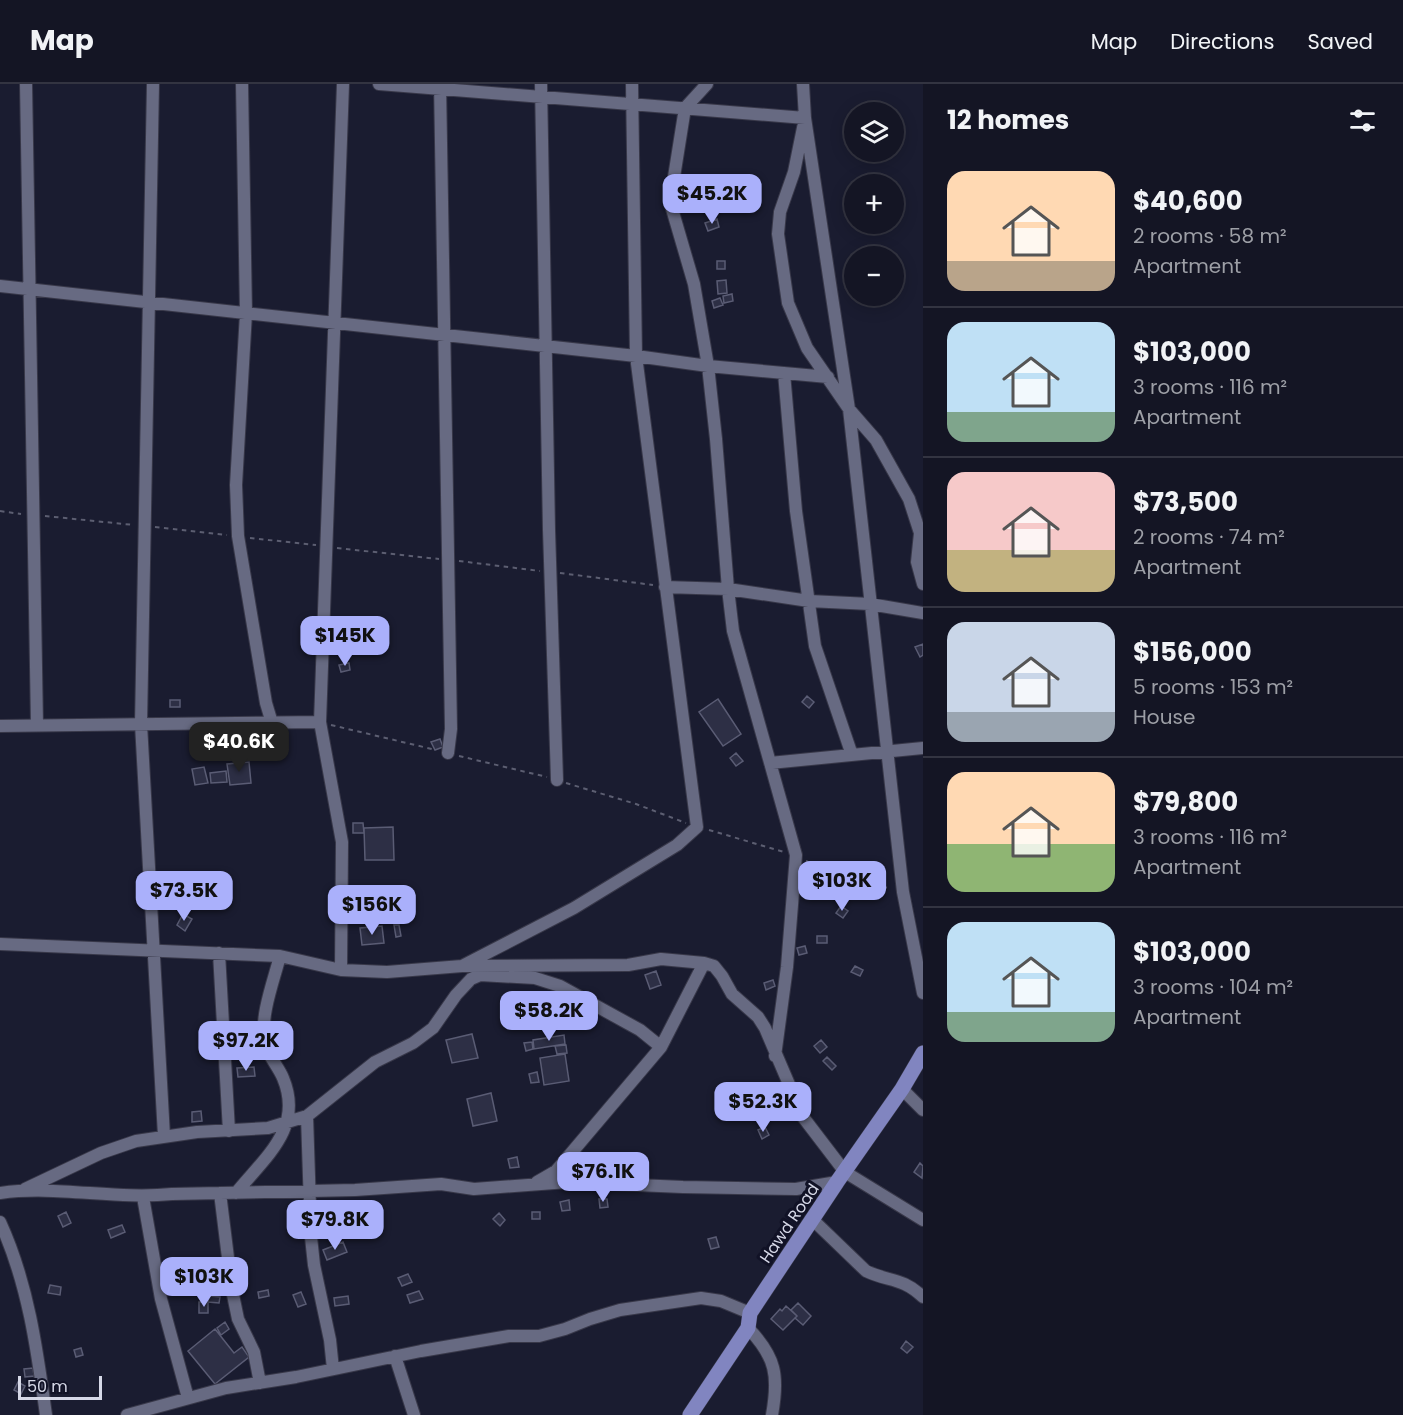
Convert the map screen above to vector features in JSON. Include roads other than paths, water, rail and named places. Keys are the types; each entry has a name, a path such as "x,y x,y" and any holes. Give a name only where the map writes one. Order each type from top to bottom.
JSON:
{"main road":[{"name":"Hawd Road","path":"690,1415 813,1220 902,1089 923,1053"}],"street":[{"path":"26,84 37,725"},
{"path":"153,84 141,724 164,1136"},
{"path":"242,84 246,313 236,486 238,536 266,703 272,723"},
{"path":"341,970 342,842 320,722 342,84"},
{"path":"379,84 541,90 632,104 805,118"},
{"path":"462,966 574,908 677,845 697,827 636,356 632,84"},
{"path":"707,84 685,108 670,202 694,284 708,366 733,631 796,855 787,967 775,1056"},
{"path":"803,84 805,118 849,409 903,892 923,993"},
{"path":"440,86 451,729 448,753"},
{"path":"541,90 549,530 557,780"},
{"path":"805,118 794,172 780,212 778,234 788,303 807,348 849,409 876,440 909,499 920,533 918,562 923,584"},
{"path":"0,286 636,356 708,366 828,377"},
{"path":"784,373 796,511 815,646 852,755"},
{"path":"665,587 728,589 809,601 870,604 923,613"},
{"path":"0,726 320,722"},
{"path":"770,763 923,748"},
{"path":"0,944 280,956 341,970 387,972 462,966 627,965 661,959 704,963 714,966 732,994 758,1017 765,1028 803,1117 841,1177 923,1220"},
{"path":"219,953 229,1131"},
{"path":"236,1193 279,1141 288,1122 290,1103 284,1079 264,1045 263,1023 280,956"},
{"path":"533,1184 556,1172 661,1047 704,963"},
{"path":"21,1191 101,1153 136,1141 164,1136 268,1128 307,1116 375,1062 413,1042 433,1028 456,995 471,979 480,975 535,978 560,986 640,1030 661,1047"},
{"path":"902,1089 923,1110"},
{"path":"307,1116 308,1192 314,1265 326,1317 333,1369"},
{"path":"0,1192 62,1191 143,1197 308,1192 441,1184 474,1189 568,1182 663,1187 796,1189 841,1177"},
{"path":"220,1193 238,1319 254,1352 260,1383"},
{"path":"143,1197 161,1299 188,1398"},
{"path":"813,1220 866,1271 876,1276 903,1282 923,1297"},
{"path":"0,1222 14,1252 18,1267 37,1349 46,1415"},
{"path":"127,1415 158,1412 188,1398 226,1388 509,1336 539,1336 620,1310 701,1298 721,1301 749,1320 774,1367 776,1382 772,1415"},
{"path":"396,1356 414,1415"}]}
